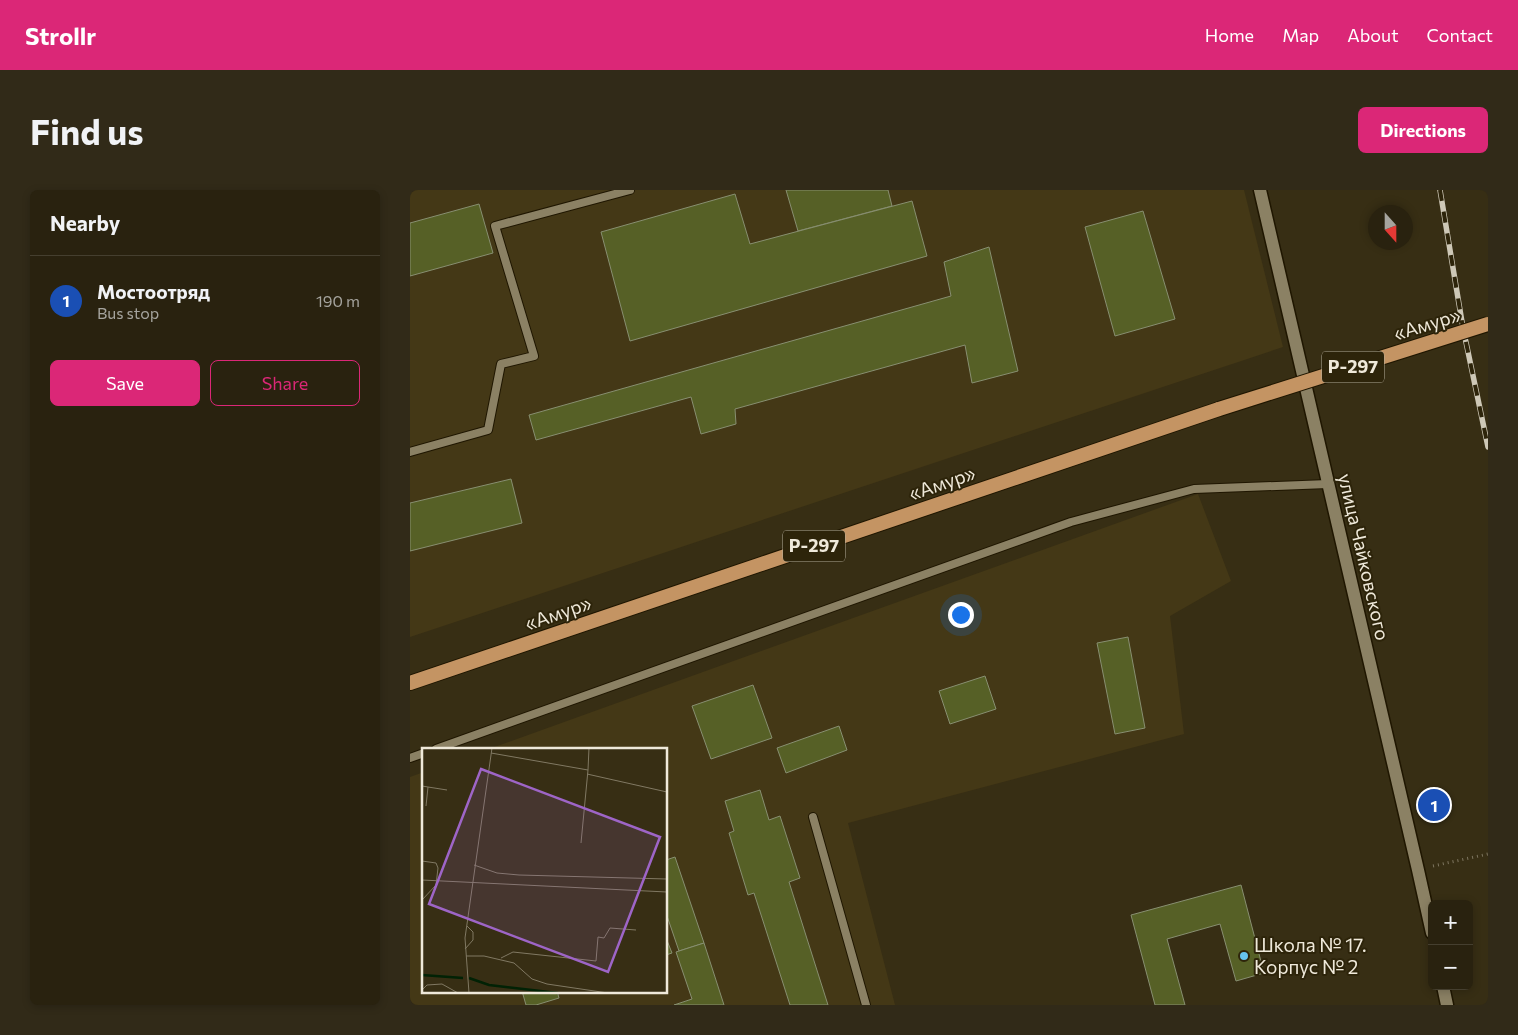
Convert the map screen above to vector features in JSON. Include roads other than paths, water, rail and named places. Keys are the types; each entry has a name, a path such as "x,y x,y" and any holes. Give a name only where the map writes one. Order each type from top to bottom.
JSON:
{"highway":[{"name":"«Амур»","path":"410,683 1219,409 1488,324"}],"street":[{"name":"улица Чайковского","path":"1260,190 1428,915"},
{"path":"1444,990 1447,1005"}],"lane":[{"path":"410,452 488,430 501,364 534,356 496,226 630,190"},
{"path":"439,748 1071,522 1194,489 1328,484"},
{"path":"410,758 422,754"},
{"path":"813,817 866,1005"}],"railway":[{"path":"1440,190 1463,328 1488,447"}],"place":[{"name":"Мостоотряд","path":"1434,805"},
{"name":"Школа № 17. Корпус № 2","path":"1244,956"}]}
